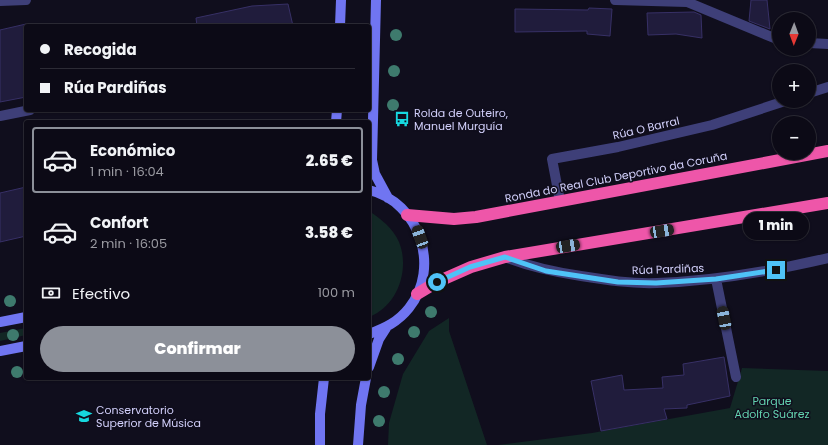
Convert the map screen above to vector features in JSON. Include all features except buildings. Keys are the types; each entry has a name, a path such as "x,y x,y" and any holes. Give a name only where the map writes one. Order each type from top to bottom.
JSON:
{"highway":[{"name":"Ronda do Real Club Deportivo da Coruña","path":"407,215 454,218 476,217 828,150"},
{"path":"418,294 437,282 470,267 505,257 828,203"}],"main road":[{"path":"340,24 341,0"},
{"path":"376,0 372,160 375,174 388,198"},
{"path":"371,191 388,198 407,215 417,229 424,256 423,278 418,294 410,308 399,319 386,328 371,333"},
{"path":"0,322 24,317"},
{"path":"371,361 379,339 386,328"},
{"path":"0,351 24,346"},
{"path":"320,445 324,380"},
{"path":"358,445 361,405 366,380"}],"street":[{"path":"0,1 26,0"},
{"path":"615,0 687,2 772,37"},
{"path":"816,43 828,44"},
{"path":"816,91 828,87"},
{"name":"Rúa O Barral","path":"560,201 552,159 618,147 712,126 772,105"},
{"path":"0,116 24,111"},
{"name":"Rúa Pardiñas","path":"505,257 546,271 618,282 656,283 716,279 776,270 828,258"},
{"name":"Rúa Pardiñas","path":"716,279 736,377"}],"green space":[{"path":"371,212 386,224 393,232 399,242 403,264 399,286 394,296 379,312 371,316"},
{"path":"449,318 449,331 487,445 388,445 389,423 403,374 429,331"},
{"path":"24,328 24,335 0,341 0,333"},
{"name":"Parque Adolfo Suárez","path":"742,368 828,371 828,445 498,445 592,433 730,408"}],"place":[{"name":"Rolda de Outeiro, Manuel Murguía","path":"402,119"},
{"name":"Conservatorio Superior de Música","path":"84,416"}],"route":[{"path":"437,282 483,262 505,257 546,271 618,282 656,283 716,279 776,270"}]}
